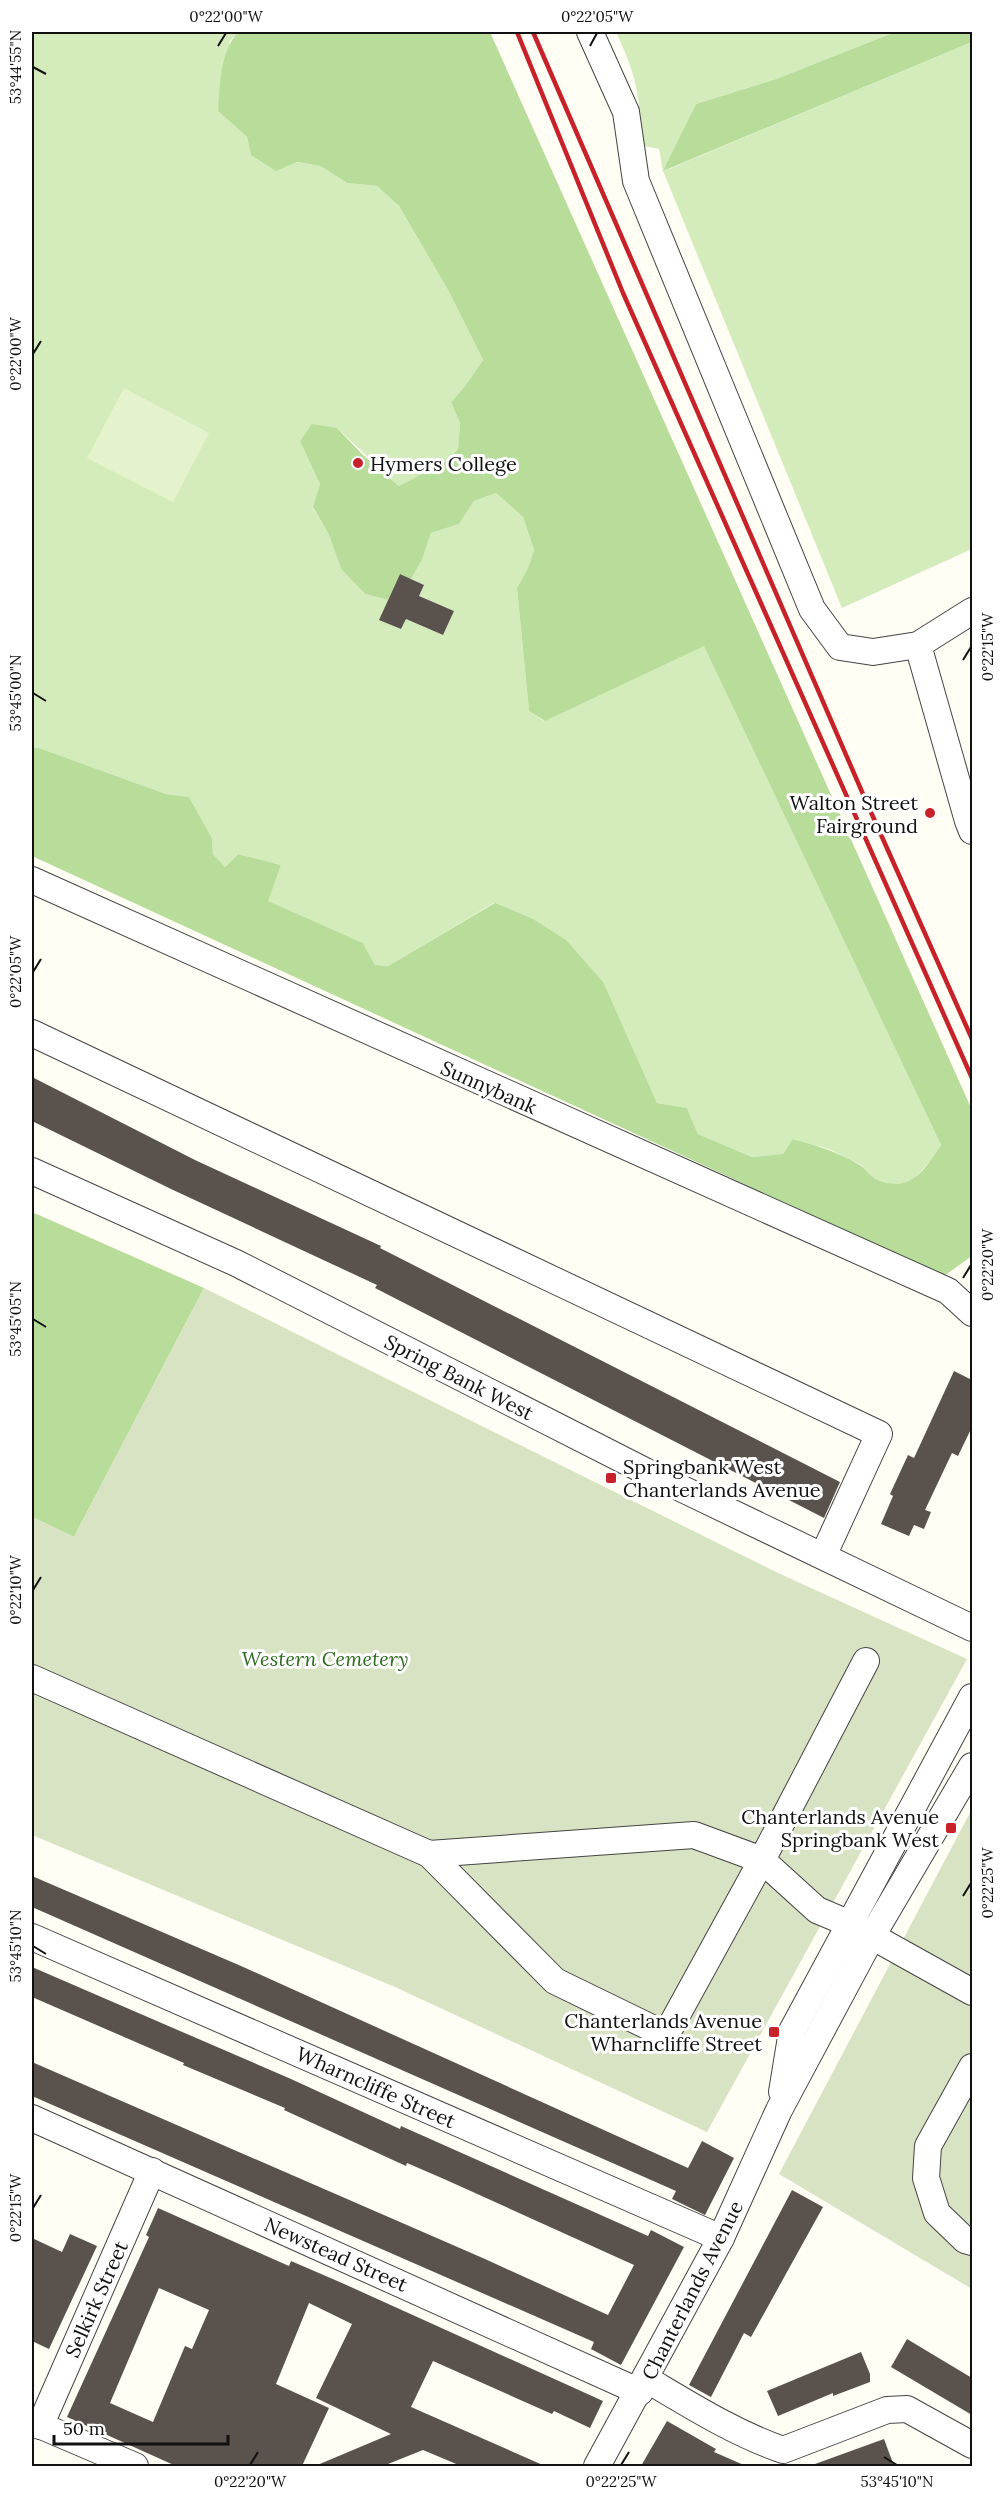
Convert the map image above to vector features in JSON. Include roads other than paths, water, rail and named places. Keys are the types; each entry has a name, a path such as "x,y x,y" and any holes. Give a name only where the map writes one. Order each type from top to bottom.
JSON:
{"street":[{"path":"590,32 626,112 636,181 812,609 840,647 873,652 918,645 972,611"},
{"path":"918,645 971,825"},
{"name":"Sunnybank","path":"32,880 948,1291 972,1313"},
{"path":"32,1033 879,1434 823,1556"},
{"name":"Spring Bank West","path":"32,1171 236,1263 645,1471 972,1628"},
{"name":"Spring Bank West","path":"885,1586 972,1609"},
{"path":"32,1678 429,1854 555,1981 666,2036 762,1860 866,1661"},
{"name":"Chanterlands Avenue","path":"779,2110 792,2031 972,1697"},
{"name":"Chanterlands Avenue","path":"597,2466 643,2385 720,2238 779,2110 872,1936 972,1766"},
{"path":"429,1854 694,1835 762,1860 818,1910 850,1924 972,1992"},
{"name":"Wharncliffe Street","path":"32,1937 720,2238"},
{"path":"972,2067 928,2146 926,2178 938,2212 965,2240 972,2242"},
{"name":"Newstead Street","path":"32,2118 643,2385 754,2440 783,2450 887,2410 907,2409 972,2445"},
{"name":"Selkirk Street","path":"36,2424 152,2171"},
{"path":"36,2424 135,2466"}],"railway":[{"path":"517,32 623,293 972,1078"},
{"path":"533,32 866,801 972,1039"}],"place":[{"name":"Hymers College","path":"358,463"},
{"name":"Walton Street Fairground","path":"930,813"},
{"name":"Springbank West Chanterlands Avenue","path":"611,1478"},
{"name":"Chanterlands Avenue Springbank West","path":"951,1828"},
{"name":"Chanterlands Avenue Wharncliffe Street","path":"774,2032"}],"park label":[{"name":"Western Cemetery","path":"325,1658"}]}
